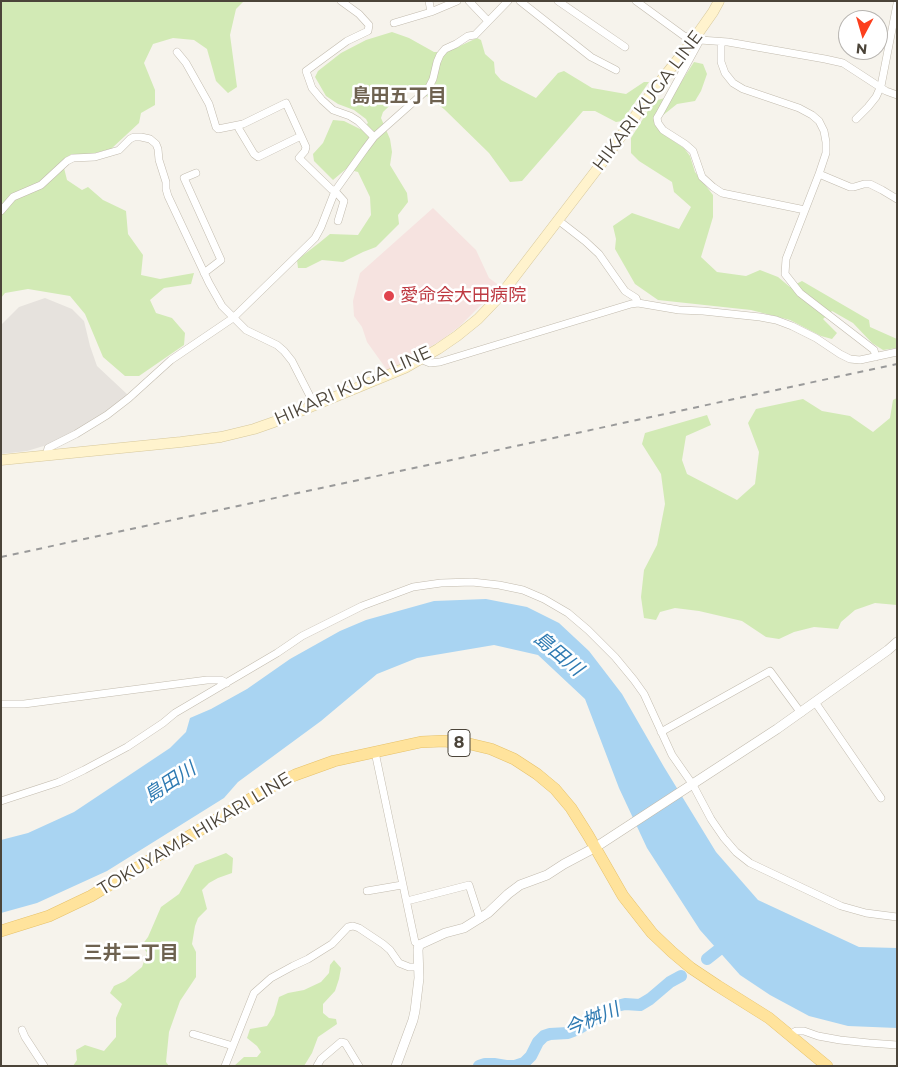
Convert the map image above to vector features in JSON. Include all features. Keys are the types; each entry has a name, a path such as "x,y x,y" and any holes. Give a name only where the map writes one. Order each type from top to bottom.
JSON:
{"main road":[{"name":"HIKARI KUGA LINE","path":"1,460 221,437 254,429 315,406 405,368 457,336 478,319 505,290 671,68 697,40 719,1"},
{"name":"TOKUYAMA HIKARI LINE","path":"1,931 50,916 91,896 267,790 296,775 334,761 421,742 444,741 470,744 490,749 514,759 555,789 599,845 605,865 623,896 652,933 672,952 711,982 769,1018 828,1066"}],"street":[{"path":"429,1 432,12"},
{"path":"394,23 432,12 457,1"},
{"path":"469,1 488,21"},
{"path":"46,456 48,448 76,434 107,414 129,398 171,360 233,318 315,238 335,190 374,137 428,89 433,79 437,62 445,49 468,36 475,35 506,4 497,1"},
{"path":"520,1 592,57 616,70"},
{"path":"558,1 625,47"},
{"path":"636,1 684,36 697,40 728,42 825,59 843,64 897,95"},
{"path":"346,3 369,25 368,31 347,41 306,71 312,88 322,100 333,110 358,121 374,137"},
{"path":"856,118 876,98 881,86 897,4"},
{"path":"697,40 657,118 658,123 663,130 693,151 702,177 722,193 804,210"},
{"path":"721,42 721,62 725,73 733,83 743,89 799,108 819,121 824,131 826,153 786,260 785,274 790,283 800,293 874,350 876,357"},
{"path":"177,52 186,63 209,104 218,129 239,126 286,103 306,146 306,150 299,158 331,189 335,190 344,202 338,221"},
{"path":"239,126 254,154 258,157 301,136"},
{"path":"1,211 13,197 41,185 67,161 73,158 95,157 119,150 134,136 150,139 156,144 158,149 168,196 222,306 246,330 277,345 284,352 292,361 315,406"},
{"path":"196,173 184,178 221,260 204,272"},
{"path":"819,174 850,187 870,184 897,199"},
{"path":"558,220 599,254 625,291 636,298 638,303"},
{"path":"420,359 430,363 440,362 638,303 679,310 776,320 816,338 850,359 860,360 897,352"},
{"path":"1,801 60,782 84,770 127,746 175,713 277,653 302,636 362,606 413,588 441,583 472,582 499,585 522,590 544,599 568,613 615,657 634,680 647,701 690,787 724,838 736,852 750,863 841,906 866,913 897,917"},
{"path":"419,945 445,933 464,928 488,913 520,884 547,875 599,845 777,729 897,642"},
{"path":"661,732 770,671 800,713"},
{"path":"1,704 24,704 208,680 221,680 226,683"},
{"path":"815,702 881,798"},
{"path":"375,752 402,885 415,942 419,945"},
{"path":"367,891 402,885"},
{"path":"407,902 469,885 480,919"},
{"path":"225,1066 250,1000 260,987 271,978 332,944 348,928 353,926 359,928 384,944 399,963 418,968"},
{"path":"396,1066 415,1011 419,945"},
{"path":"22,1030 44,1066"},
{"path":"790,1035 796,1031 804,1031 840,1040 897,1045"},
{"path":"193,1034 234,1046"},
{"path":"316,1066 321,1059 341,1042 345,1043 359,1066"}],"shaded area":[{"path":"433,208 476,250 489,278 500,286 460,326 443,339 414,357 387,370 367,342 362,327 354,316 353,301 360,273"},
{"path":"45,298 72,309 84,321 97,366 128,395 107,412 57,442 27,451 1,454 1,325 19,307"}],"green space":[{"path":"1,1 244,1 236,9 230,35 237,87 228,93 216,81 207,49 194,40 173,38 153,44 144,63 155,90 155,105 141,113 139,123 111,149 87,155 72,154 67,157 63,164 67,180 82,190 88,187 103,200 126,211 128,234 143,255 141,275 160,279 194,273 191,284 164,288 150,300 156,313 172,318 185,333 184,345 139,376 125,376 103,357 85,314 70,296 28,289 5,293 1,298"},
{"path":"392,32 409,38 434,52 447,52 477,38 481,40 485,54 494,62 495,73 501,80 536,98 558,73 564,71 592,88 626,94 644,82 649,82 622,121 616,122 595,111 583,111 522,181 510,182 489,153 444,109 418,90 407,89 383,112 381,118 390,139 392,152 390,165 407,193 408,202 398,215 399,224 376,247 343,262 322,260 306,268 298,268 297,260 330,234 358,235 371,215 370,197 358,172 346,169 333,180 314,161 313,154 323,143 333,120 344,121 360,129 368,123 366,119 354,110 338,104 326,96 315,77 318,71 341,53 366,40"},
{"path":"694,62 703,64 707,74 701,91 695,101 677,104 662,116 656,126 663,134 684,148 690,156 695,172 713,195 713,217 701,257 717,272 746,276 760,270 778,277 790,287 802,281 869,320 870,327 897,339 897,348 883,350 872,343 853,323 832,311 823,319 837,333 832,339 821,336 790,320 751,310 658,300 635,284 615,249 616,239 613,226 632,213 679,229 691,207 674,192 672,182 639,161 631,153 631,138 654,101 672,96"},
{"path":"897,398 897,605 875,603 855,610 841,622 838,629 814,627 794,632 779,639 766,637 742,621 699,611 675,608 660,612 656,620 644,618 641,597 644,570 657,545 665,504 661,474 642,444 645,433 707,415 711,425 686,436 682,460 687,474 737,500 755,484 759,452 748,423 756,409 803,399 822,411 850,416 873,432 890,418 893,400"},
{"path":"226,853 233,858 232,873 209,883 202,890 207,909 198,918 192,944 196,952 196,977 180,1001 169,1032 166,1062 169,1066 73,1066 77,1060 76,1050 85,1045 104,1051 116,1037 116,1018 122,1004 110,993 114,986 125,981 142,967 147,953 142,945 148,937 161,907 179,894 195,865"},
{"path":"334,960 341,968 339,979 335,991 323,1004 323,1013 329,1018 336,1019 337,1024 318,1037 312,1053 304,1066 234,1066 244,1057 257,1057 261,1052 247,1038 250,1029 267,1026 274,1015 279,997 304,990 321,982 329,973 330,965"}],"water":[{"name":"島田川","path":"486,599 527,607 559,623 589,651 622,694 716,852 758,900 859,947 897,948 897,1028 848,1026 809,1016 770,995 740,975 700,930 647,848 619,788 585,699 538,655 494,645 417,658 377,674 321,721 238,782 224,798 107,871 37,903 1,913 1,840 28,833 74,812 170,748 186,732 190,718 211,709 247,689 290,659 340,631 366,620 434,601"}],"waterway":[{"name":"今桝川","path":"707,959 731,940"},
{"name":"今桝川","path":"507,1066 524,1063 544,1036 576,1030 617,1006 625,1004 640,1005 681,976"},
{"name":"今桝川","path":"479,1066 485,1064 506,1066"}],"railway":[{"path":"1,557 897,364"}],"place":[{"name":"愛命会大田病院","path":"389,296"}],"district":[{"name":"島田五丁目","path":"399,96"},
{"name":"三井二丁目","path":"131,953"}]}
